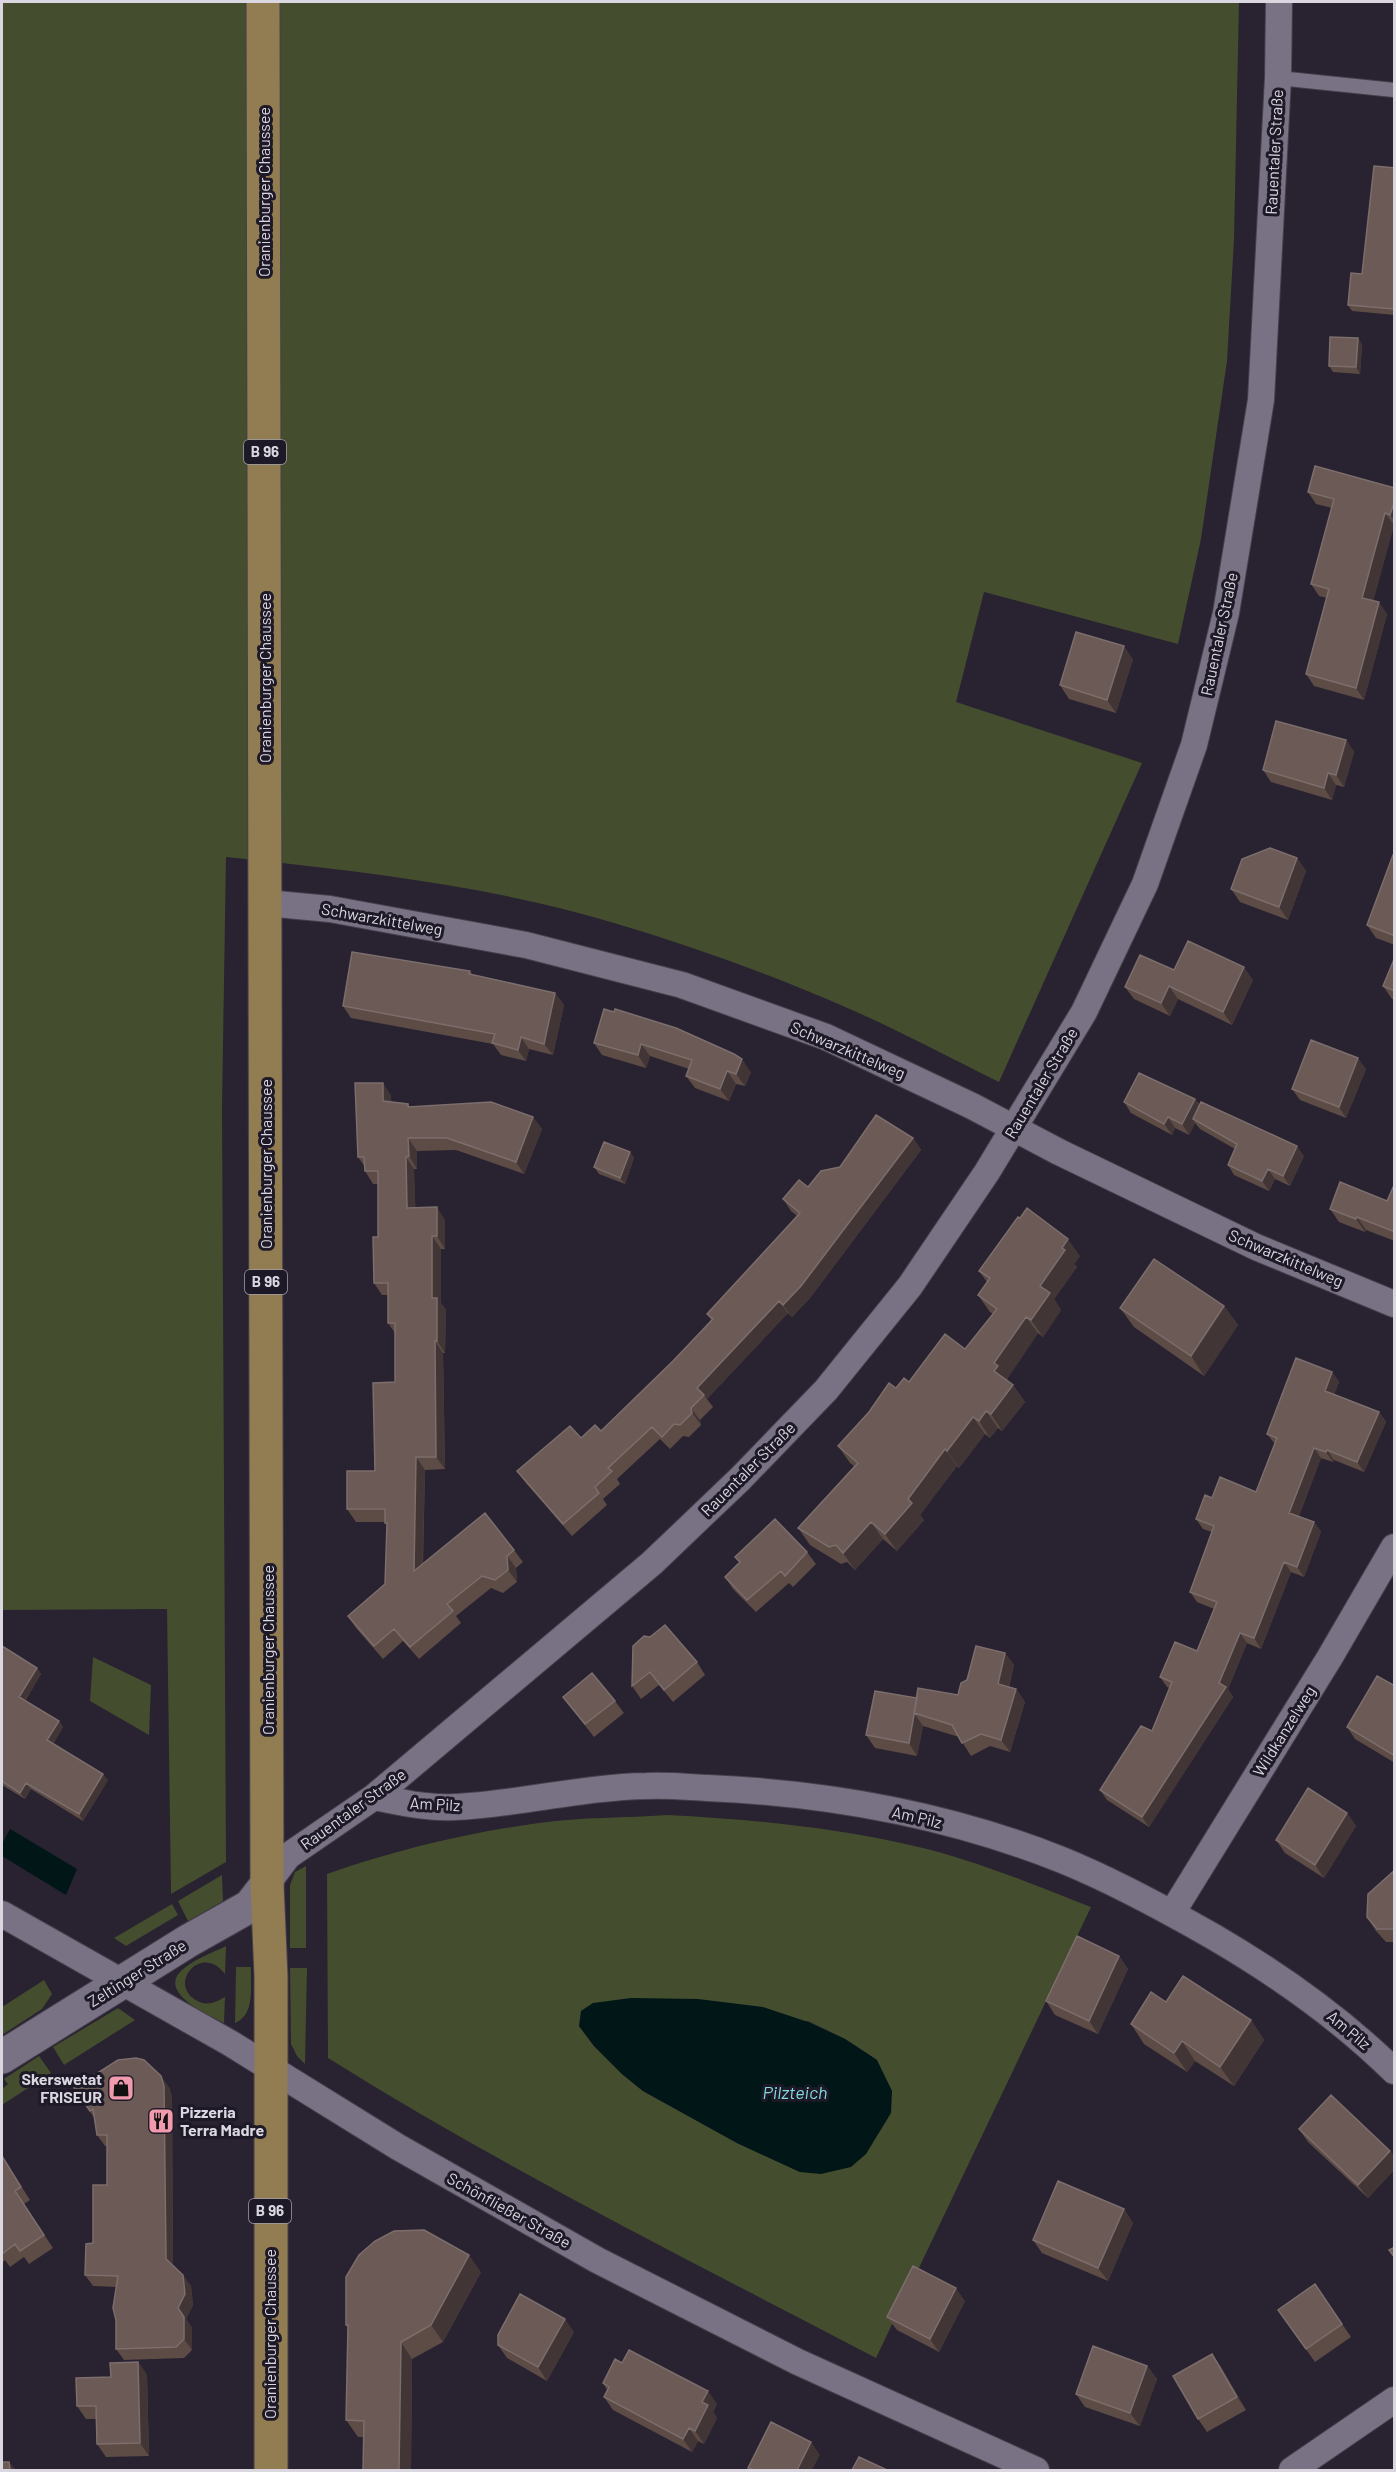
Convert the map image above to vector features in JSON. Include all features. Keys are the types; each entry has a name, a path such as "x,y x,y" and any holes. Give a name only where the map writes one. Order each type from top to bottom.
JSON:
{"main road":[{"name":"Oranienburger Chaussee","path":"263,2 267,1884 271,1976 271,2470"}],"street":[{"name":"Rauentaler Straße","path":"267,1884 288,1856 374,1797 652,1563 740,1479 826,1390 910,1286 1015,1128 1084,1012 1145,884 1194,745 1226,613 1261,400 1278,78 1279,2"},
{"name":"Schwarzkittelweg","path":"266,903 330,909 526,945 682,986 826,1037 1256,1247 1395,1304"},
{"name":"Wildkanzelweg","path":"1172,1913 1395,1547"},
{"name":"Am Pilz","path":"374,1797 407,1804 454,1808 647,1786 770,1791 819,1797 924,1817 973,1830 1072,1865 1172,1913 1244,1955 1314,2001 1358,2036 1395,2071"},
{"name":"Zeltinger Straße","path":"2,2057 120,1982 250,1906 267,1884"},
{"name":"Schönfließer Straße","path":"2,1914 230,2043 398,2148 597,2260 798,2362 1036,2470"},
{"path":"1292,2470 1395,2400"}],"lane":[{"path":"1278,78 1395,90"}],"green space":[{"path":"2,2 1239,2 1234,240 1227,361 1201,539 1178,644 984,592 956,702 1142,763 999,1082 889,1027 794,985 675,942 614,923 567,910 470,889 373,874 226,857 222,1108 226,1862 171,1894 167,1609 2,1610"},
{"path":"93,1657 151,1685 149,1735 90,1701"},
{"path":"667,1815 820,1829 910,1845 979,1865 1091,1907 876,2358 530,2176 328,2058 327,1874 405,1850 512,1827 555,1821","holes":["808,2021 845,2039 877,2060 800,2172 737,2143 643,2091 594,2046 579,2026"]},
{"path":"306,1866 306,1948 290,1948 290,1885 295,1872"},
{"path":"222,1875 223,1901 188,1921 178,1901"},
{"path":"172,1904 178,1915 126,1946 114,1938"},
{"path":"226,1946 225,1974 216,1965 207,1962 198,1964 187,1975 185,1984 187,1992 202,2003 214,2002 225,1997 224,2023 188,2003 176,1987 176,1979 181,1971 191,1963"},
{"path":"236,1967 251,1967 251,1999 242,2019 235,2023"},
{"path":"290,1968 307,1968 305,2064 297,2056 291,2044"},
{"path":"44,1980 52,1994 42,2009 2,2035 2,2007"},
{"path":"118,2008 135,2020 64,2065 53,2047"},
{"path":"39,2056 51,2073 2,2105 2,2089 8,2084 4,2079"}],"water":[{"path":"10,1829 77,1869 66,1895 2,1856 2,1844"},
{"name":"Pilzteich","path":"631,1998 698,1999 763,2007 808,2022 845,2039 877,2060 892,2091 891,2113 866,2154 851,2167 821,2174 800,2172 737,2143 643,2091 594,2046 579,2026 581,2011 593,2003"}],"building":[{"path":"1374,166 1395,168 1395,309 1348,305 1351,273 1362,274"},
{"path":"1330,337 1358,338 1356,367 1329,366"},
{"path":"1315,466 1395,488 1395,500 1390,515 1385,513 1362,598 1379,602 1356,688 1306,674 1329,589 1311,584 1334,499 1308,492"},
{"path":"1076,632 1124,646 1107,700 1060,685"},
{"path":"1276,721 1346,740 1336,775 1328,773 1324,788 1263,770"},
{"path":"1270,848 1297,858 1279,907 1231,889 1242,859"},
{"path":"1393,855 1395,856 1395,936 1367,925"},
{"path":"1188,941 1244,967 1223,1012 1169,986 1161,1003 1125,987 1140,955 1174,970"},
{"path":"352,952 470,971 469,974 555,993 544,1044 521,1037 518,1050 492,1043 495,1034 343,1006"},
{"path":"1395,957 1395,991 1383,986"},
{"path":"604,1009 614,1012 615,1009 676,1028 734,1054 742,1059 736,1074 727,1071 720,1089 686,1076 692,1060 641,1044 638,1055 594,1043"},
{"path":"1311,1040 1358,1058 1339,1107 1292,1089"},
{"path":"1139,1073 1195,1099 1182,1124 1168,1117 1164,1124 1124,1102"},
{"path":"355,1083 383,1083 383,1101 408,1104 408,1107 491,1102 533,1117 516,1162 447,1138 408,1138 407,1208 437,1207 437,1236 432,1236 432,1298 437,1298 436,1457 416,1457 414,1571 485,1513 514,1550 507,1556 508,1570 495,1580 482,1576 447,1604 453,1611 410,1647 394,1629 374,1646 348,1616 385,1584 387,1523 385,1523 385,1509 347,1509 347,1471 375,1471 373,1383 395,1382 395,1323 388,1323 388,1283 374,1283 373,1237 378,1237 378,1171 365,1171 364,1157 358,1157"},
{"path":"1201,1102 1297,1146 1283,1176 1268,1169 1262,1181 1228,1165 1237,1144 1193,1119"},
{"path":"876,1115 913,1138 801,1286 783,1305 779,1301 697,1388 704,1395 691,1408 692,1413 680,1425 674,1424 662,1437 652,1427 608,1468 612,1471 595,1487 599,1493 563,1524 517,1471 570,1426 581,1438 595,1425 601,1431 673,1361 713,1319 707,1314 800,1213 783,1199 799,1180 808,1187 821,1171 840,1167"},
{"path":"604,1142 630,1152 620,1178 594,1167"},
{"path":"1340,1182 1387,1201 1395,1183 1395,1232 1330,1209"},
{"path":"1027,1208 1068,1239 1062,1248 1065,1250 1040,1286 1050,1293 1031,1320 1026,1317 994,1363 998,1366 994,1371 1013,1385 991,1414 986,1411 979,1421 973,1417 947,1451 945,1449 908,1499 912,1503 885,1534 871,1522 843,1553 836,1545 829,1547 798,1528 858,1463 838,1446 869,1412 889,1383 896,1388 904,1378 909,1382 945,1334 965,1349 997,1309 978,1295 990,1278 979,1271"},
{"path":"1154,1259 1224,1306 1191,1356 1120,1308"},
{"path":"1296,1358 1332,1372 1325,1391 1379,1412 1357,1462 1327,1450 1326,1452 1314,1448 1289,1513 1314,1522 1297,1567 1284,1562 1254,1638 1240,1633 1219,1683 1226,1687 1142,1817 1100,1790 1141,1726 1152,1731 1172,1682 1160,1677 1175,1642 1197,1651 1217,1602 1190,1592 1214,1526 1196,1519 1205,1495 1212,1498 1220,1477 1256,1492 1277,1438 1267,1434"},
{"path":"775,1519 807,1552 785,1576 781,1571 747,1600 725,1577 740,1562 735,1557"},
{"path":"665,1625 697,1662 664,1690 650,1672 632,1686 633,1646 644,1636 650,1637"},
{"path":"2,1646 37,1668 19,1697 59,1721 47,1740 103,1774 79,1814 26,1783 20,1793 2,1781"},
{"path":"976,1646 1005,1653 998,1684 1016,1689 1001,1740 981,1734 962,1743 952,1725 914,1713 918,1688 958,1695 961,1683 967,1680"},
{"path":"592,1673 615,1701 585,1724 563,1697"},
{"path":"1377,1676 1395,1686 1395,1756 1347,1727"},
{"path":"875,1691 917,1698 909,1743 866,1735"},
{"path":"1308,1788 1347,1813 1315,1865 1276,1840"},
{"path":"1395,1870 1395,1929 1377,1929 1367,1917 1368,1894"},
{"path":"1077,1936 1119,1956 1089,2021 1046,2001"},
{"path":"1183,1976 1251,2020 1220,2067 1182,2041 1174,2053 1131,2024 1151,1992 1166,2002"},
{"path":"136,2058 144,2060 161,2076 164,2086 166,2259 183,2275 185,2294 178,2308 184,2317 184,2339 176,2347 116,2349 116,2320 113,2308 118,2276 85,2275 86,2244 93,2243 93,2185 107,2185 107,2135 97,2135 93,2109 90,2111 74,2088 118,2060"},
{"path":"1331,2095 1390,2151 1358,2185 1299,2129"},
{"path":"2,2156 21,2187 15,2191 44,2235 20,2251 15,2244 2,2254"},
{"path":"1058,2181 1124,2209 1098,2268 1033,2240"},
{"path":"424,2230 469,2255 431,2325 401,2342 399,2470 363,2470 364,2421 346,2420 348,2325 346,2325 346,2277 359,2255 375,2241 394,2231"},
{"path":"1395,2247 1395,2258 1389,2250"},
{"path":"913,2266 956,2288 930,2339 887,2317"},
{"path":"1315,2284 1342,2324 1306,2349 1278,2310"},
{"path":"520,2294 565,2319 538,2367 498,2345 498,2335"},
{"path":"1093,2346 1147,2366 1130,2413 1076,2394"},
{"path":"629,2350 708,2391 702,2402 708,2405 695,2431 689,2428 683,2439 604,2397 609,2387 603,2383 615,2359 622,2363"},
{"path":"1212,2354 1237,2397 1198,2419 1173,2376"},
{"path":"138,2362 140,2443 97,2444 96,2406 77,2406 76,2378 111,2377 110,2363"},
{"path":"771,2422 811,2442 797,2470 748,2468"},
{"path":"859,2457 887,2470 852,2470"},
{"path":"2,2462 9,2462 10,2470 2,2470"}],"place":[{"name":"Skerswetat FRISEUR","path":"121,2088"},
{"name":"Pizzeria Terra Madre","path":"161,2121"}]}
